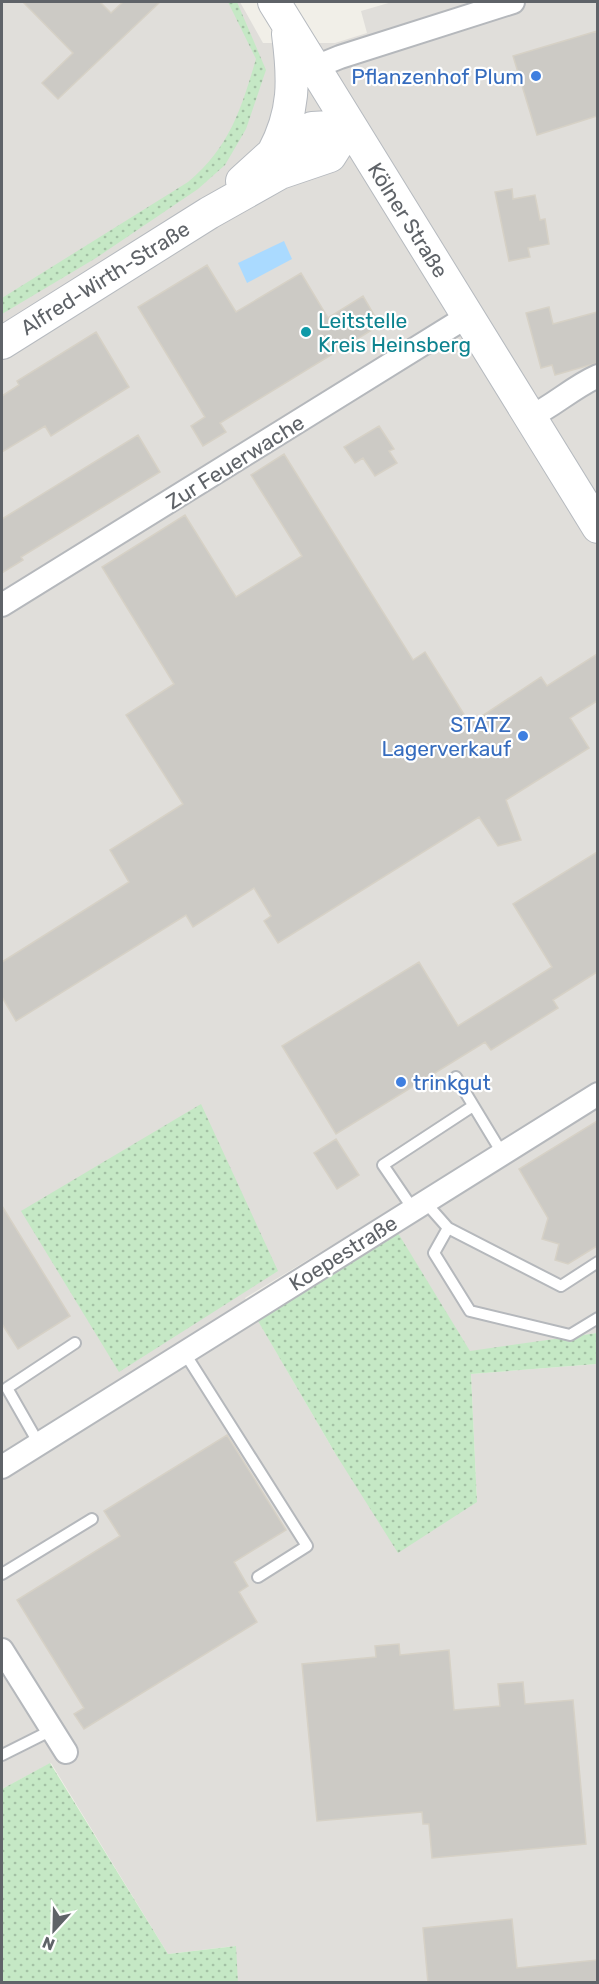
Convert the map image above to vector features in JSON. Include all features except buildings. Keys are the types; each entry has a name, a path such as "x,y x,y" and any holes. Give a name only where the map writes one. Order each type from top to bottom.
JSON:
{"main road":[{"name":"Kölner Straße","path":"280,13 597,526"},
{"path":"273,153 285,131 291,110 293,83 280,13"},
{"name":"Alfred-Wirth-Straße","path":"209,213 273,153 312,128 349,126"},
{"name":"Alfred-Wirth-Straße","path":"2,343 209,213 280,173 330,156 349,126"}],"street":[{"path":"313,68 513,2"},
{"name":"Zur Feuerwache","path":"2,605 468,316"},
{"path":"530,417 555,405 572,387 597,376"},
{"name":"Koepestraße","path":"2,1467 597,1094"},
{"path":"2,1650 66,1752"}],"lane":[{"path":"456,1077 502,1154"},
{"path":"473,1106 383,1165 419,1205 448,1228 561,1286 597,1262"},
{"path":"448,1228 434,1253 470,1311 570,1335 597,1318"},
{"path":"39,1444 4,1390 75,1343"},
{"path":"184,1352 307,1546 258,1577"},
{"path":"2,1574 92,1519"},
{"path":"2,1755 52,1730"}],"shaded area":[{"path":"2,2 240,2 263,43 335,43 367,33 361,11 392,2 597,2 597,1333 470,1352 385,1213 245,1298 335,1453 477,1502 471,1374 597,1364 597,1982 238,1982 235,1946 168,1954 51,1763 2,1789"}],"green space":[{"path":"228,2 237,2 266,70 246,129 225,165 198,189 96,258 2,314 2,298 188,182 214,155 239,111 256,59"},
{"path":"201,1104 278,1271 119,1372 21,1211"},
{"path":"398,1233 470,1351 597,1333 597,1364 471,1374 477,1502 398,1553 335,1453 258,1321"},
{"path":"50,1763 168,1954 236,1946 238,1982 2,1982 2,1789"}],"water":[{"path":"284,241 292,259 247,283 238,263"}],"place":[{"name":"Pflanzenhof Plum","path":"536,76"},
{"name":"Leitstelle Kreis Heinsberg","path":"306,332"},
{"name":"STATZ Lagerverkauf","path":"523,736"},
{"name":"trinkgut","path":"401,1082"}]}
